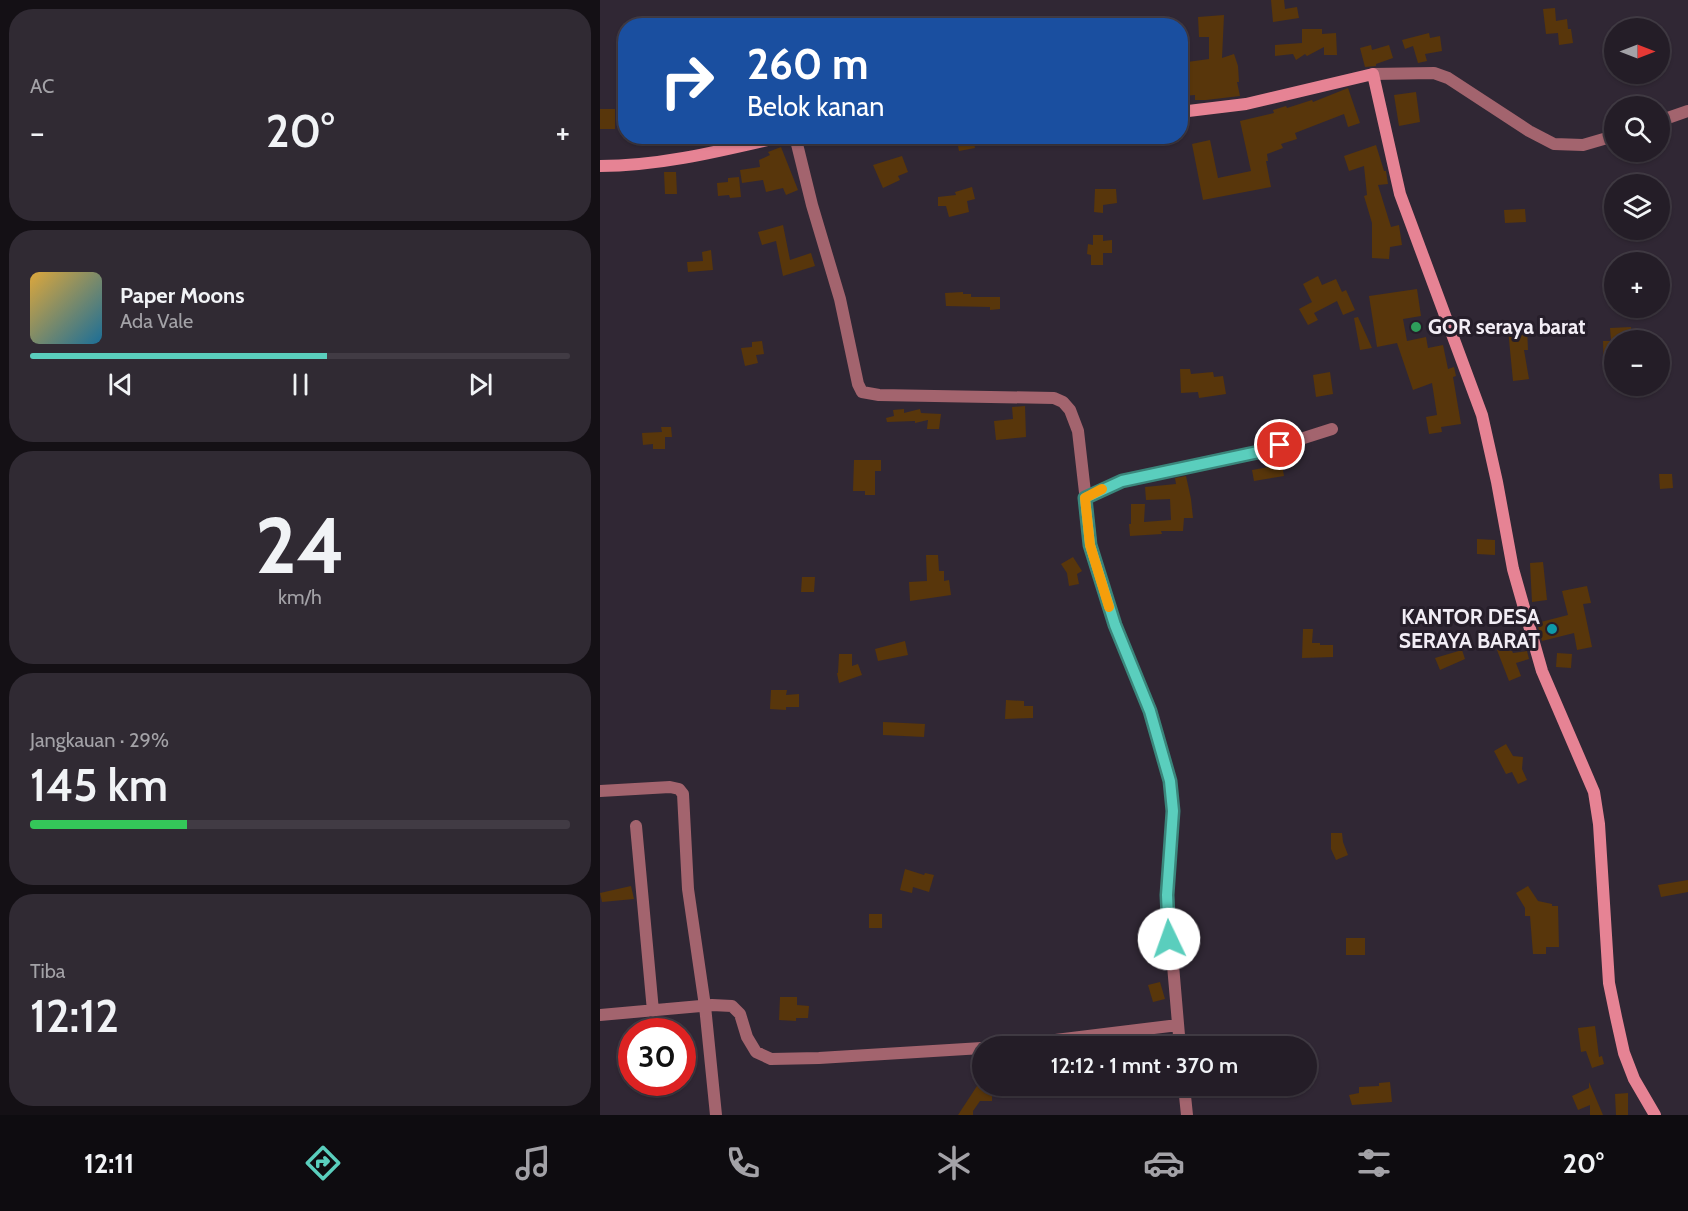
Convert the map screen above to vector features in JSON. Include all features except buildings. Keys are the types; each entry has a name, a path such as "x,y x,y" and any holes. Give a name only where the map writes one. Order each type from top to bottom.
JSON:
{"street":[{"path":"1188,111 1246,104 1373,74 1434,73 1448,78 1529,131 1554,144 1583,145 1604,139"},
{"path":"1373,74 1400,194 1482,415 1513,569 1539,661 1559,714 1594,792 1599,824 1610,983 1616,1017 1624,1053 1634,1079 1655,1115"},
{"path":"1670,117 1688,111"},
{"path":"600,166 679,158 746,144"},
{"path":"797,144 812,205 840,299 861,390 865,393 879,395 1038,397 1063,402 1070,410 1078,432 1090,545 1115,625 1150,711 1170,781 1173,811 1167,895 1179,1036"},
{"path":"1085,498 1122,481 1263,451 1332,429"},
{"path":"600,791 670,787 679,789 682,794 688,889 705,1006 716,1115"},
{"path":"636,826 653,1011"},
{"path":"600,1015 724,1005 736,1009 752,1047 760,1055 771,1059 972,1049"},
{"path":"1088,1036 1178,1025"},
{"path":"1185,1096 1187,1115"}],"slow traffic":[{"path":"1102,489 1085,498 1086,518 1090,545 1109,607"}],"place":[{"name":"GOR seraya barat","path":"1416,327"},
{"name":"KANTOR DESA SERAYA BARAT","path":"1552,629"}],"route":[{"path":"1169,939 1167,895 1173,811 1170,781 1150,711 1115,625 1090,545 1085,498 1122,481 1263,451 1280,445"}]}
